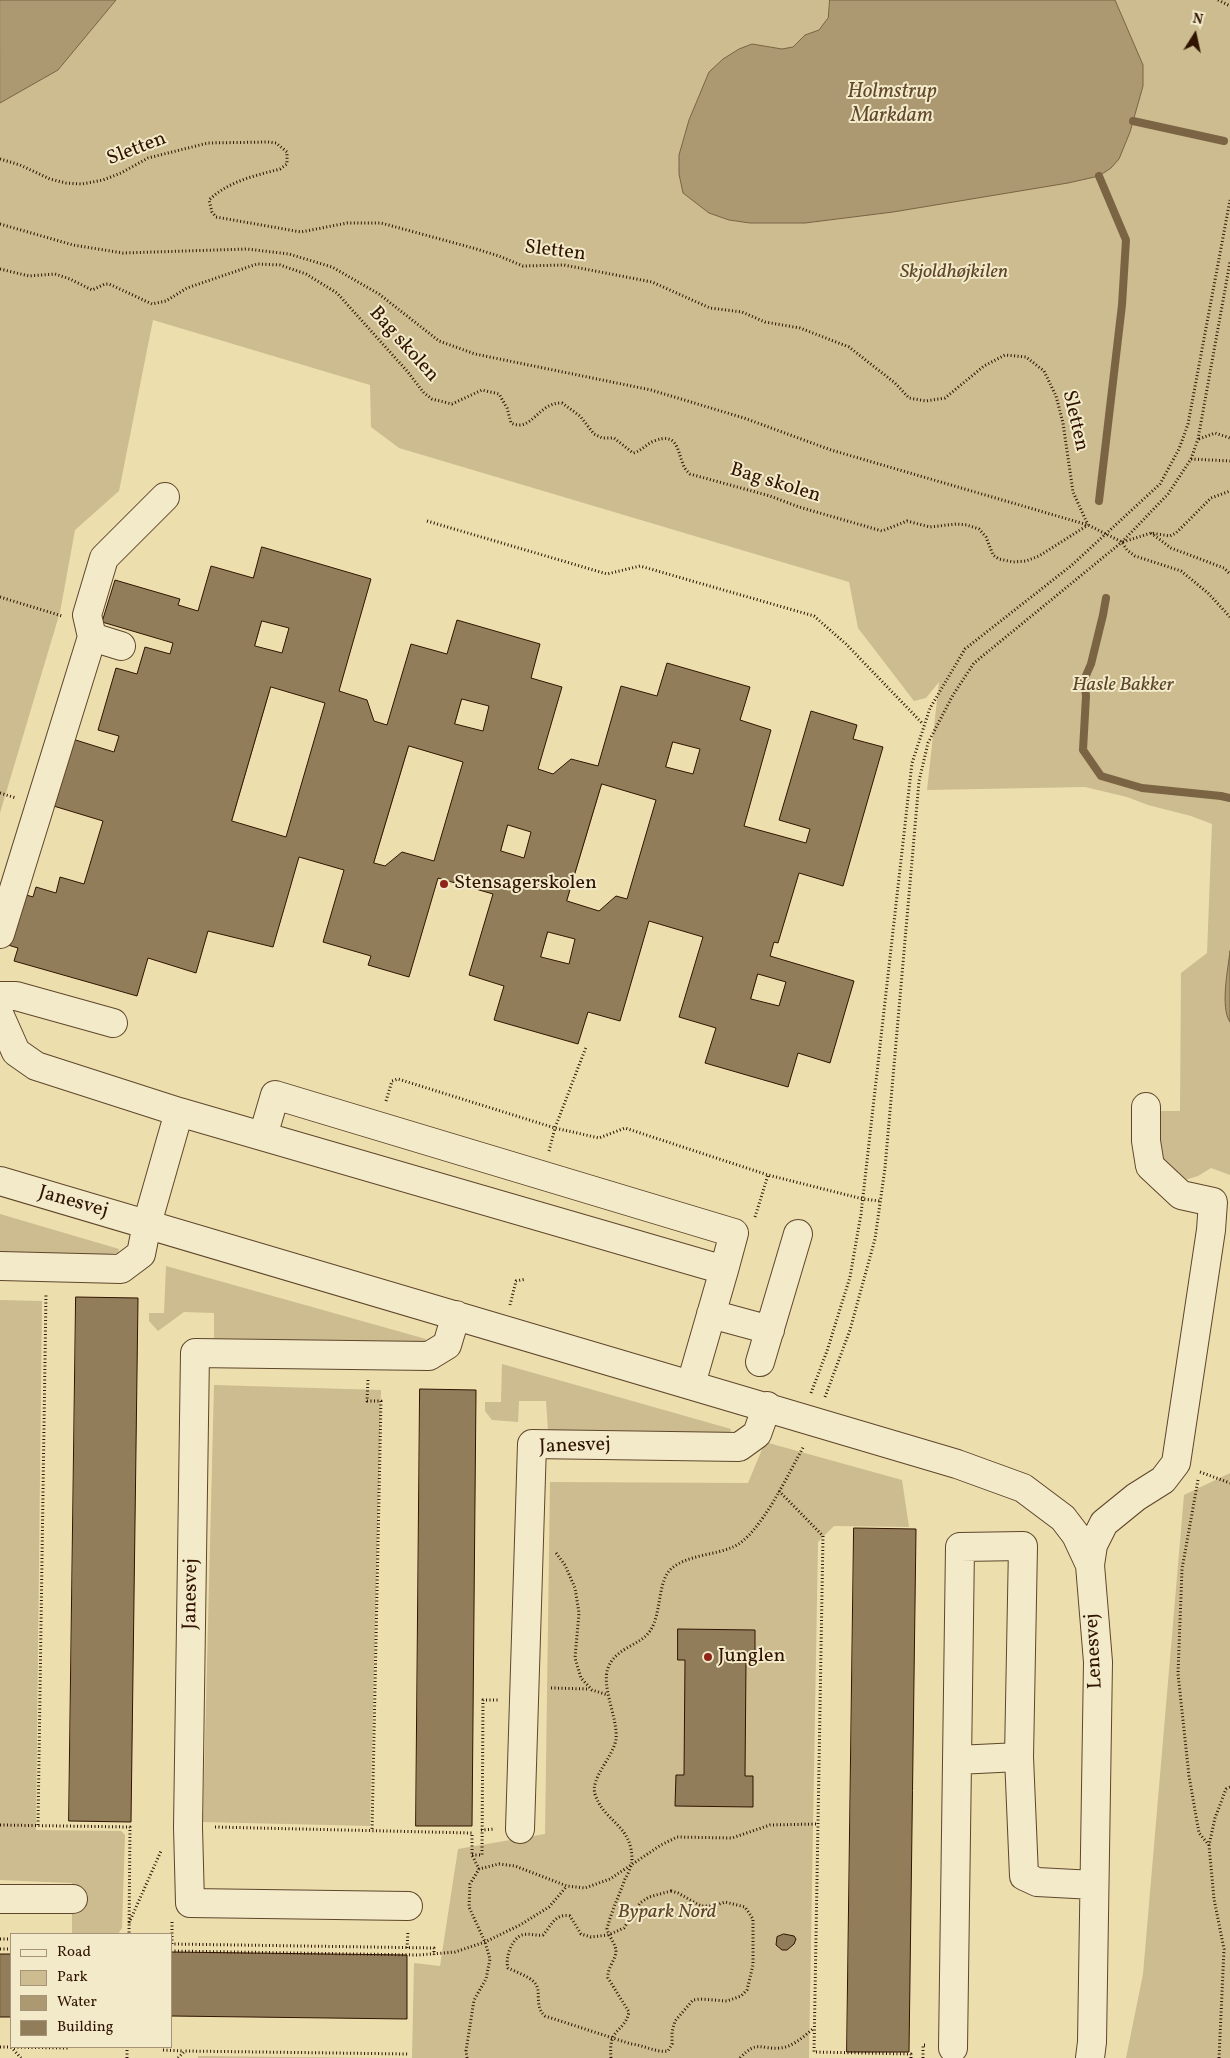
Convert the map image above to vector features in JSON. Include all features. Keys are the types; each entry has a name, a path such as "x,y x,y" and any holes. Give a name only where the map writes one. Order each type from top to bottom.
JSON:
{"street":[{"path":"0,934 92,637 87,615 104,558 165,497"},
{"path":"92,637 121,646"},
{"path":"0,996 16,996 113,1023"},
{"path":"0,1016 8,1050 36,1066 179,1112 724,1270"},
{"path":"263,1136 275,1095 734,1233 691,1384"},
{"path":"1090,1565 1093,1544 1104,1523 1136,1497 1163,1480 1176,1462 1211,1230 1214,1202 1180,1195 1150,1166 1146,1141 1146,1107"},
{"path":"0,1266 122,1269 141,1254 147,1224 179,1112"},
{"name":"Janesvej","path":"0,1181 810,1419"},
{"path":"760,1362 798,1234"},
{"path":"712,1314 770,1330"},
{"name":"Janesvej","path":"408,1906 190,1903 201,1827 195,1353 429,1356 447,1345 456,1316"},
{"name":"Janesvej","path":"520,1829 534,1694 529,1533 532,1444 739,1447 757,1434 767,1406"},
{"name":"Lenesvej","path":"810,1419 957,1464 1023,1488 1063,1518 1076,1535 1090,1565 1098,1662 1092,2042 1090,2058"},
{"path":"953,2048 960,1547 1023,1546 1019,1757 1024,1876 1037,1882 1094,1884"},
{"path":"957,1760 1019,1757"},
{"path":"0,1898 73,1899"}],"path":[{"path":"1218,0 1230,6"},
{"name":"Sletten","path":"0,159 20,165 50,179 82,184 102,180 121,173 148,158 208,143 226,141 276,143 287,152 287,164 280,169 229,184 217,192 209,200 212,212 216,217 300,232 347,223 380,224 473,248 523,266 564,265 652,282 710,308 742,312 765,322 800,328 849,346 895,383 909,398 926,401 945,398 984,366 1006,354 1026,357 1044,371 1056,396 1063,423 1073,492 1088,525"},
{"path":"810,1419 827,1351 850,1277 863,1199 911,772 924,724 930,708 965,648 1072,565 1160,484 1179,449 1188,424 1230,200"},
{"path":"0,224 72,245 123,253 247,249 289,254 332,267 378,294 439,340 475,354 651,390 744,418 831,450 1088,525 1122,542 1127,550 1135,556 1182,571 1208,593 1230,617"},
{"path":"611,2058 611,2038 626,2020 629,2012 608,1978 616,1952 616,1948 608,1935 609,1922 632,1863 630,1846 625,1831 601,1808 594,1792 597,1779 615,1748 617,1731 608,1695 608,1669 617,1654 650,1633 658,1615 664,1581 672,1568 735,1546 756,1528 779,1491 850,1330 864,1285 875,1239 886,1159 919,781 928,743 953,695 974,663 1122,542 1168,494 1190,459 1198,439 1230,262"},
{"name":"Bag skolen","path":"0,269 29,276 55,274 70,278 83,287 92,290 109,284 152,304 166,301 187,288 257,264 280,266 306,274 337,293 407,371 424,393 432,399 452,404 476,392 489,390 499,394 507,408 511,423 517,426 524,426 547,405 562,403 580,416 594,434 602,438 614,438 632,453 639,452 654,441 666,438 674,442 678,448 683,466 690,474 695,476 770,496 799,507 882,531 907,521 930,527 956,524 967,525 978,529 986,537 993,556 999,560 1026,561 1039,556 1088,525"},
{"path":"1198,439 1215,433 1230,438"},
{"path":"1190,459 1230,461"},
{"path":"1122,542 1151,533 1170,536 1176,533 1211,498 1230,491"},
{"path":"427,521 607,574 640,566 814,616 846,644 924,724"},
{"path":"1151,533 1171,548 1224,568 1230,574"},
{"path":"0,598 64,617"},
{"path":"0,793 20,799"},
{"path":"542,1175 555,1128 586,1047"},
{"path":"379,1126 392,1081 398,1079 555,1128 600,1138 625,1128 768,1175 863,1199 880,1201"},
{"path":"504,1330 516,1281 526,1279"},
{"path":"38,1825 46,1292"},
{"path":"368,1355 367,1401 381,1401 372,1831"},
{"path":"1200,1472 1182,1569 1178,1674 1189,1776 1199,1833 1209,1845"},
{"path":"779,1491 823,1536 814,2052 911,2054 911,2058"},
{"path":"529,1533 554,1551 565,1565 575,1588 580,1613 575,1658 581,1678 590,1689"},
{"path":"472,1855 482,1855 483,1700 590,1689 608,1695"},
{"path":"1219,2058 1224,1949 1214,1899 1209,1845 1215,1818 1226,1790 1230,1787"},
{"path":"468,2058 466,2052 474,2000 486,1979 490,1958 469,1907 470,1884 479,1869 499,1864 515,1866 567,1886 585,1888 610,1880 660,1845 677,1837 732,1838 770,1825 818,1824"},
{"path":"0,1825 130,1827 129,1933"},
{"path":"129,1923 168,1835 201,1827 472,1833 472,1855 479,1869"},
{"path":"172,1951 419,1955 455,1952 485,1942 520,1925 549,1907 567,1886"},
{"path":"671,1891 701,1906 714,1906 725,1902 737,1904 750,1911 753,1919 753,1965 751,1981 747,1990 741,1996 727,2001 700,1998 693,2000 674,2021 672,2044 666,2052 611,2038 546,2016 539,2008 536,1985 533,1981 508,1968 506,1963 515,1940 523,1935 543,1935 555,1919 563,1915 574,1919 576,1928 581,1934 591,1937 608,1935 624,1928 640,1903 649,1897 671,1891"},
{"path":"172,1944 434,1948 434,1955"},
{"path":"740,2058 751,2048 762,2046 780,2048 793,2044 815,2028"},
{"path":"12,2048 21,2058"},
{"path":"163,2050 408,2054"},
{"path":"178,2058 184,2051"},
{"path":"350,2053 354,2058"}],"green space":[{"name":"Skjoldhøjkilen","path":"0,0 1230,0 1230,1175 1211,1168 1198,1176 1185,1180 1172,1173 1157,1152 1160,1111 1180,1111 1181,973 1207,953 1212,824 1127,797 1085,787 927,790 939,682 926,698 914,701 858,628 849,582 399,448 371,427 370,385 153,320 119,491 75,530 60,612 0,813"},
{"path":"0,1214 119,1249 118,1253 99,1255 0,1253"},
{"path":"166,1266 426,1339 424,1343 214,1339 214,1313 184,1312 158,1331 149,1321 149,1313 164,1313"},
{"path":"0,1300 42,1301 36,1830 121,1831 125,1835 122,1928 119,1933 72,1933 72,1883 0,1880"},
{"path":"502,1364 731,1429 730,1434 548,1431 546,1401 519,1401 518,1422 492,1420 485,1411 485,1402 501,1402"},
{"path":"214,1385 381,1390 370,1826 203,1822"},
{"name":"Bypark Nord","path":"765,1442 902,1480 909,1527 834,1526 818,1542 809,2058 412,2058 414,1963 440,1966 458,1849 545,1834 550,1482 748,1483"},
{"path":"1230,1473 1230,2058 1126,2058 1143,1974 1184,1495"},
{"path":"198,2056 373,2058 198,2058"}],"water":[{"path":"0,0 116,0 58,70 0,103"},
{"name":"Holmstrup Markdam","path":"830,0 1115,0 1143,65 1143,86 1130,132 1119,159 1111,168 1099,176 1068,183 893,212 805,223 750,223 729,220 709,213 683,193 679,174 679,155 689,120 709,72 723,59 739,49 752,44 782,49 793,47 805,35 819,30 828,18"},
{"path":"1230,951 1230,1022 1227,1015 1225,998"}],"building":[{"path":"262,547 371,579 339,691 367,700 374,721 387,725 411,644 447,654 457,620 540,644 531,678 562,687 538,769 553,774 571,759 598,766 621,686 657,696 667,663 750,687 740,720 771,730 744,826 806,843 810,829 779,820 811,711 857,725 853,739 883,747 843,886 799,873 778,943 774,942 770,956 854,981 830,1063 798,1053 788,1087 705,1063 716,1028 679,1017 703,937 649,921 620,1021 588,1012 578,1044 494,1020 504,986 469,975 493,894 438,878 409,977 368,965 371,956 323,942 344,870 299,857 273,947 208,931 196,973 148,958 137,996 14,961 18,948 8,945 23,894 33,897 36,887 56,893 60,877 84,884 103,821 47,804 66,737 114,752 119,736 98,730 116,668 137,674 145,647 170,654 173,643 102,622 115,580 180,599 178,605 198,611 211,566 253,578","holes":["262,621 289,628 282,653 255,646","271,687 325,703 286,837 232,821","462,699 489,706 483,731 455,724","673,742 700,749 693,774 666,767","409,746 463,762 434,861 402,852 385,866 374,863","602,784 656,800 627,899 616,896 599,911 567,901","508,825 531,832 524,858 501,851","548,932 575,939 569,964 541,957","758,974 786,982 779,1006 751,999"]},
{"path":"76,1297 138,1298 131,1822 69,1821"},
{"path":"420,1389 476,1390 472,1826 416,1826"},
{"path":"854,1528 916,1529 909,2052 847,2052"},
{"path":"678,1629 755,1630 755,1661 746,1661 745,1776 753,1776 753,1807 675,1806 676,1775 684,1775 685,1660 678,1660"},
{"path":"784,1934 794,1936 796,1939 794,1944 787,1950 782,1950 776,1945 777,1937"},
{"path":"172,1952 407,1955 407,2019 172,2016"},
{"path":"0,1954 10,1954 10,2017 0,2017"}],"waterway":[{"path":"1133,121 1224,141"},
{"path":"1099,176 1126,240 1122,305 1099,501"},
{"path":"1106,598 1091,664 1084,680 1086,696 1083,750 1101,776 1142,788 1230,798"}],"place":[{"name":"Stensagerskolen","path":"444,884"},
{"name":"Junglen","path":"708,1657"}],"park label":[{"name":"Hasle Bakker","path":"1123,686"}]}
